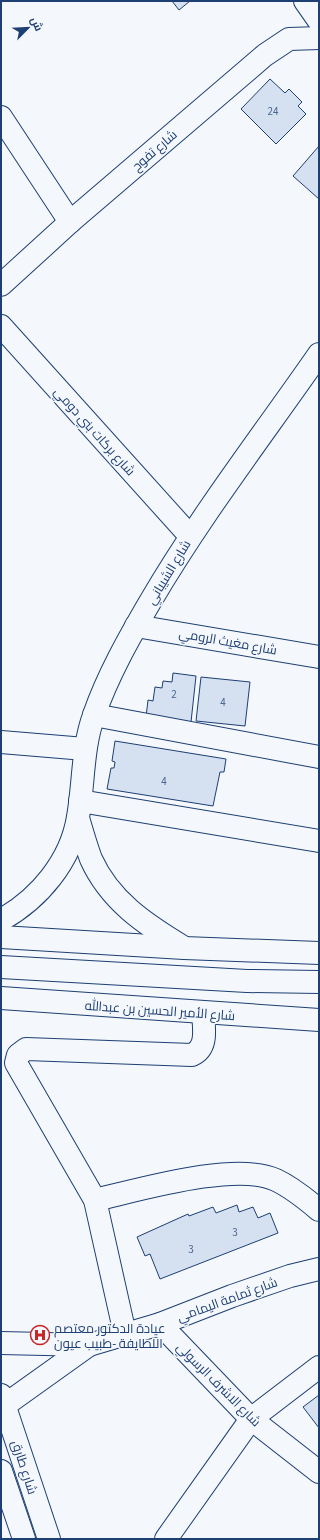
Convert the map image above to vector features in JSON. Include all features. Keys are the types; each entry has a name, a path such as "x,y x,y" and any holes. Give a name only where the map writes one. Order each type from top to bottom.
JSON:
{"street":[{"path":"305,1 319,21"},
{"name":"شارع تفوح","path":"1,285 70,222 265,54 290,39 319,38"},
{"path":"1,117 70,222"},
{"name":"شارع بركات بني دومي","path":"1,326 190,536"},
{"name":"شارع الشيباني","path":"1,920 29,901 58,868 69,848 79,809 85,749 94,715 120,656 136,626 190,536 319,354"},
{"name":"شارع مغيث الرومي","path":"136,626 319,657"},
{"path":"94,715 319,757"},
{"path":"1,742 85,749"},
{"path":"79,809 319,841"},
{"name":"شارع الشيباني","path":"79,809 91,858 109,890 134,916 184,948"},
{"path":"1,937 184,948 319,953"},
{"path":"1,967 239,980 319,982"},
{"name":"شارع الأمير الحسين بن عبدالله","path":"1,998 203,1014 319,1020"},
{"path":"125,1334 95,1200 16,1063 18,1055 26,1049 192,1055 198,1052 202,1045 204,1036 203,1014"},
{"path":"95,1200 180,1180 239,1172 276,1179 319,1210"},
{"name":"شارع ثمامة اليمامي","path":"3,1400 89,1345 160,1324 232,1296 290,1276 319,1269"},
{"name":"شارع الاشرف الرسولي","path":"160,1324 251,1419 319,1472"},
{"name":"شارع ثمامة اليمامي","path":"1,1343 89,1345"},
{"path":"166,1539 251,1419 319,1367"},
{"name":"شارع طارق","path":"3,1400 49,1539"},
{"name":"شارع طارق","path":"1,1471 24,1539"}],"building":[{"path":"172,1 190,1 179,10"},
{"path":"270,79 285,93 289,89 302,102 298,106 306,114 276,144 241,109"},
{"path":"319,146 319,199 293,176"},
{"path":"173,673 196,676 191,722 146,717 148,700 153,701 155,687 162,688 163,681 172,682"},
{"path":"201,677 250,682 245,726 196,721"},
{"path":"115,741 226,759 224,772 220,772 213,806 107,789 111,768 114,768 115,762 112,761"},
{"path":"237,1205 239,1212 253,1207 258,1218 270,1213 278,1233 160,1279 150,1254 145,1256 137,1237 188,1214 189,1216 213,1207 216,1213"},
{"path":"319,1395 319,1428 303,1407"}],"place":[{"name":"عيادة الدكتور معتصم اللطايفة -طبيب عيون","path":"40,1335"}]}
